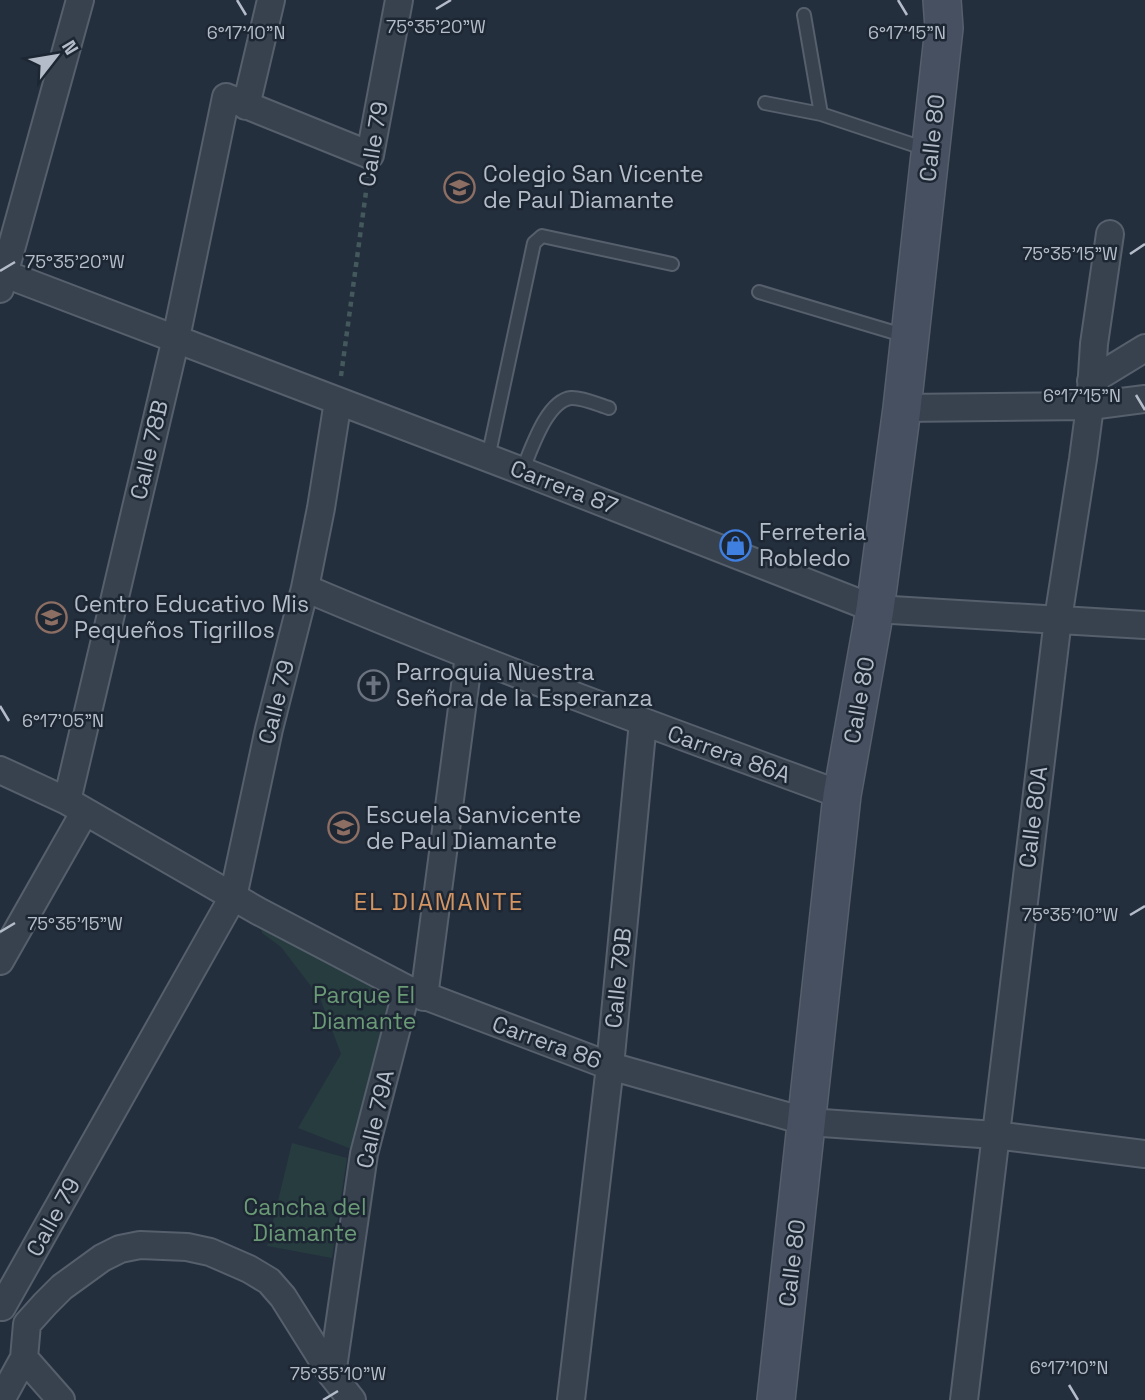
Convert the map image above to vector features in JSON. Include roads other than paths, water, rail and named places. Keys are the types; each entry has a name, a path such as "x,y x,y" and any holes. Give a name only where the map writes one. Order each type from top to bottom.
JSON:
{"street":[{"path":"1,278 80,0"},
{"name":"Calle 78B","path":"0,961 75,807 176,338 236,102 271,0"},
{"name":"Calle 79","path":"236,102 370,155 398,0"},
{"name":"Calle 80","path":"776,1400 842,795 875,609 902,408 944,28 942,0"},
{"name":"Calle 80A","path":"964,1400 1058,619 1110,234"},
{"name":"Carrera 87","path":"1,278 176,338 875,609 1145,625"},
{"path":"1090,394 1145,348"},
{"path":"902,408 1090,394 1145,399"},
{"name":"Calle 79","path":"1,1307 233,897 321,508 338,401"},
{"name":"Carrera 86A","path":"304,588 643,722 842,795"},
{"name":"Calle 79A","path":"332,1375 364,1154 416,993 469,655"},
{"name":"Calle 79B","path":"571,1400 610,1066 643,722"},
{"name":"Carrera 86","path":"0,770 75,807 233,897 416,993 610,1066 808,1122 995,1135 1145,1154"},
{"path":"1,1400 24,1358 26,1324 62,1287 102,1258 120,1249 140,1245 187,1247 219,1256 268,1281 283,1297 332,1375 352,1400"},
{"path":"1,1307 26,1324"},
{"path":"24,1358 61,1400"}],"lane":[{"path":"804,15 821,114"},
{"path":"765,103 821,114 931,150"},
{"path":"488,458 534,243 542,236 673,264"},
{"path":"759,292 910,338"},
{"path":"522,471 548,414 565,400 572,397 609,408"}],"place":[{"name":"Colegio San Vicente de Paul Diamante","path":"460,187"},
{"name":"Ferreteria Robledo","path":"736,545"},
{"name":"Centro Educativo Mis Pequeños Tigrillos","path":"51,617"},
{"name":"Parroquia Nuestra Señora de la Esperanza","path":"373,685"},
{"name":"Escuela Sanvicente de Paul Diamante","path":"343,828"}],"district":[{"name":"EL DIAMANTE","path":"439,902"}],"park label":[{"name":"Parque El Diamante","path":"364,1008"},
{"name":"Cancha del Diamante","path":"305,1220"}]}
